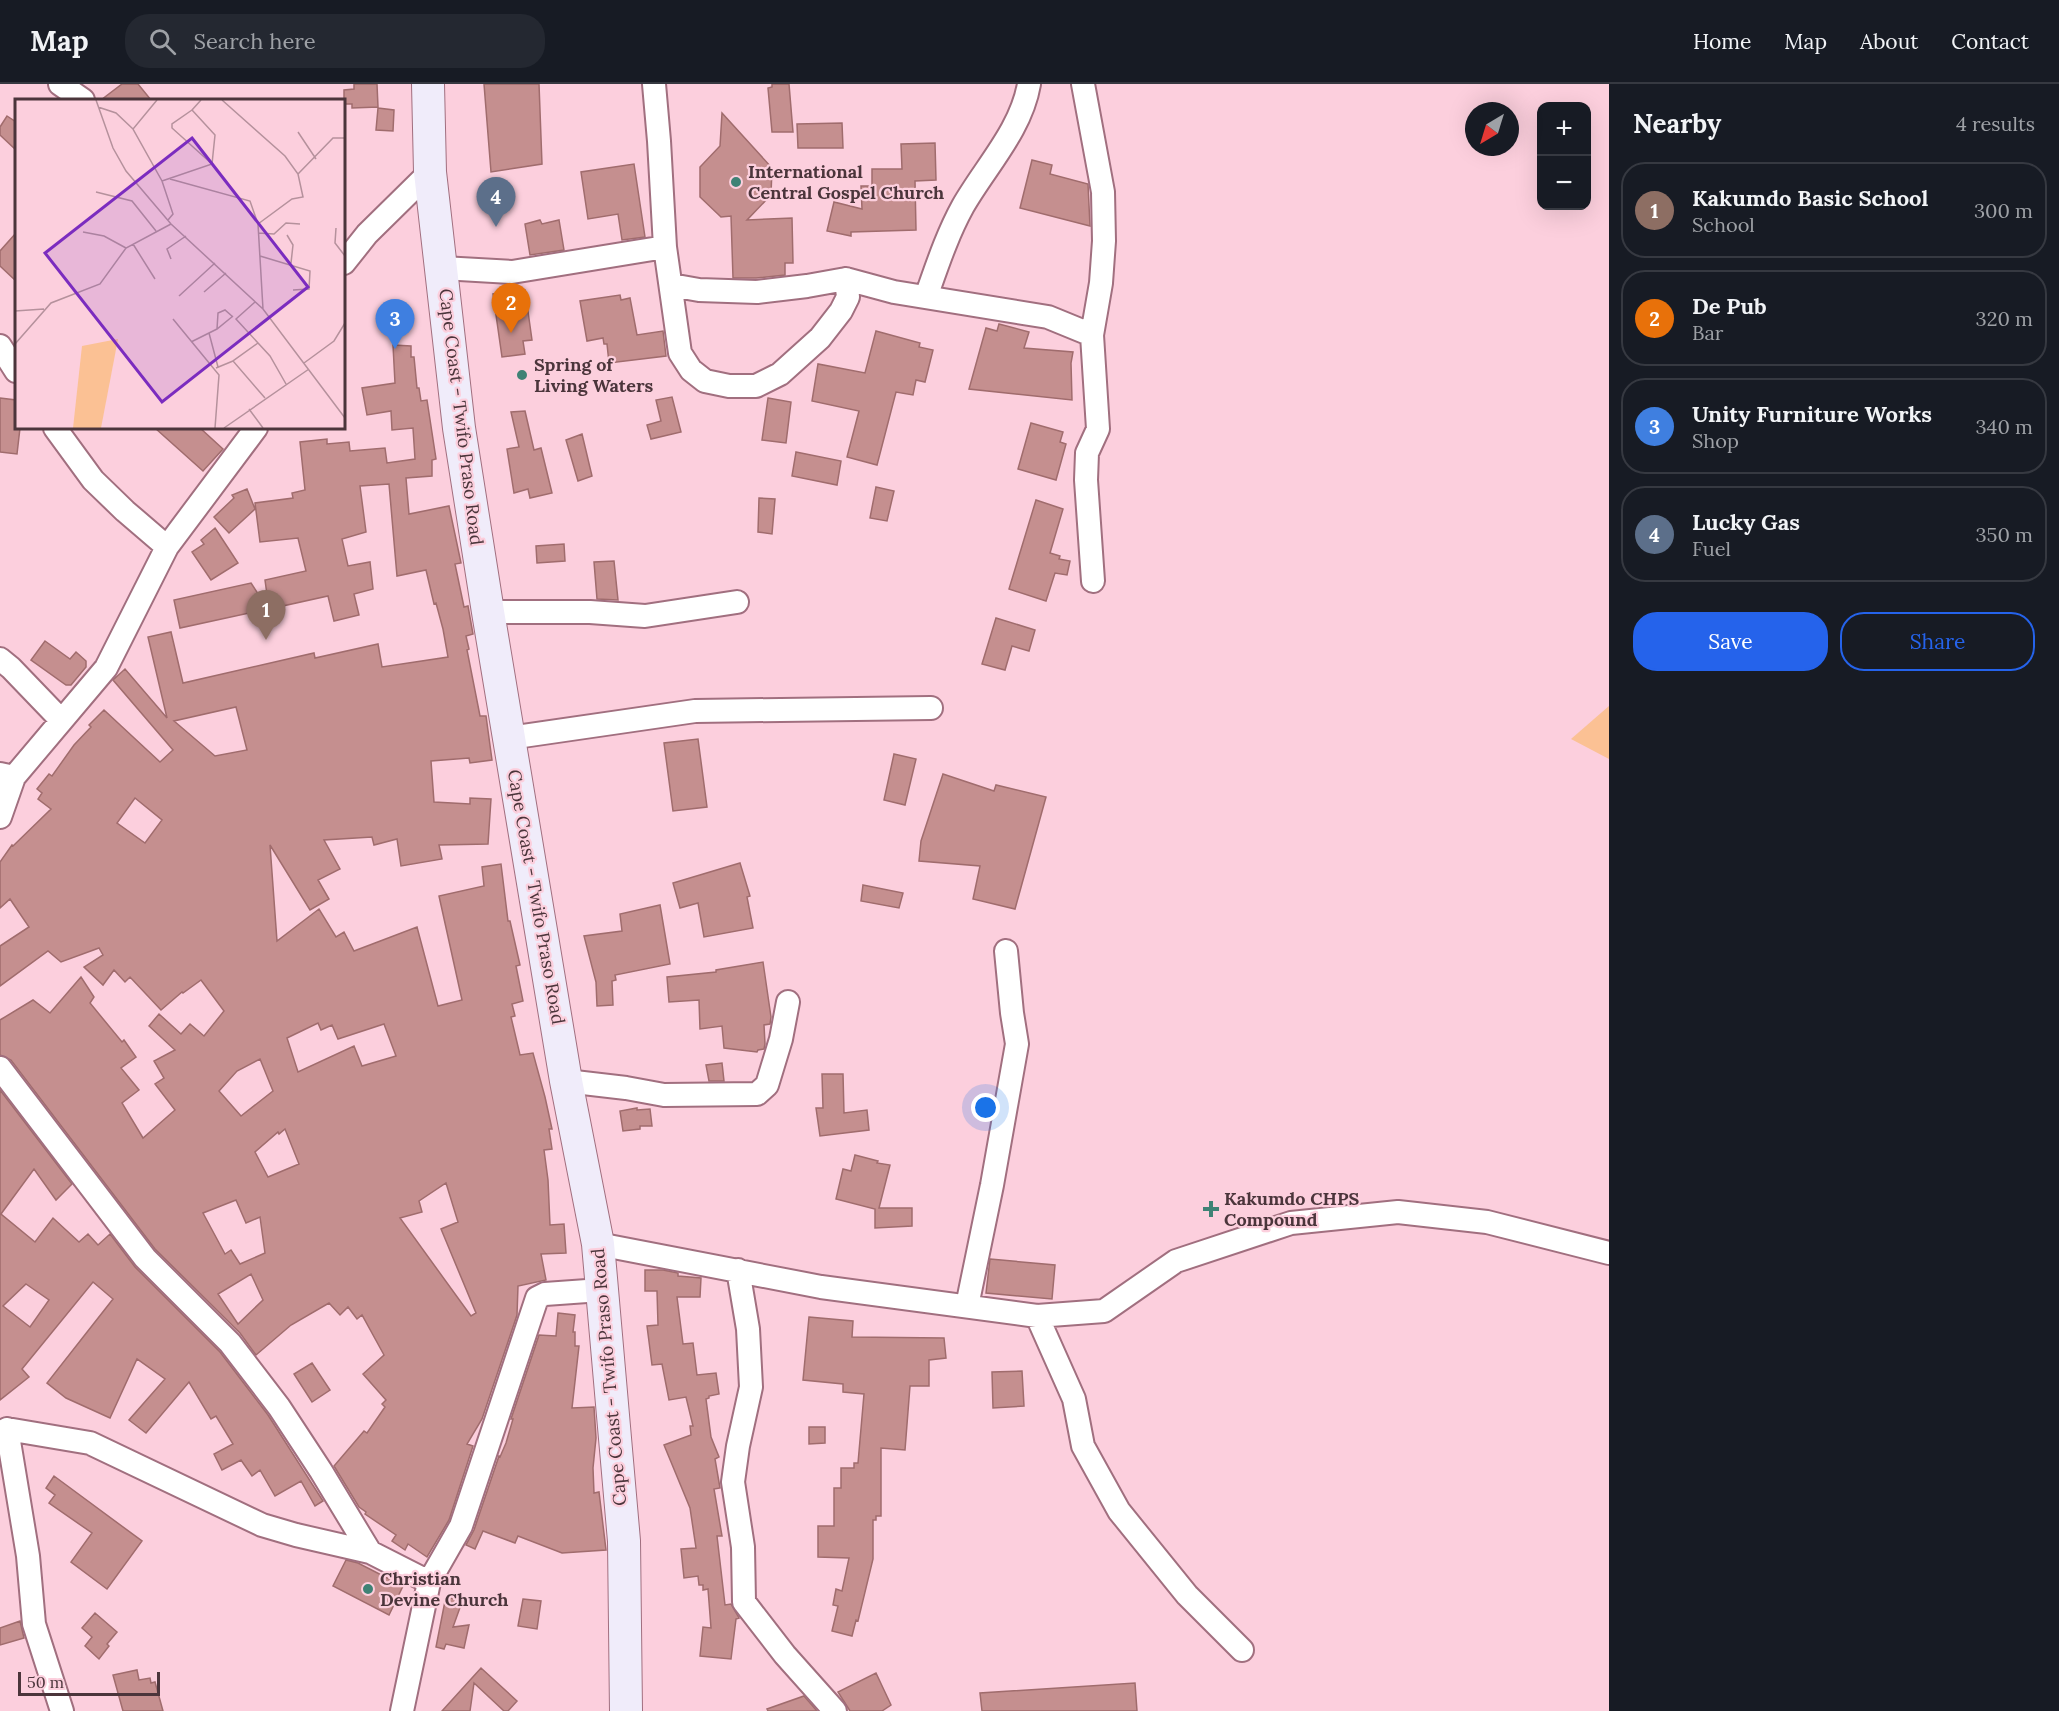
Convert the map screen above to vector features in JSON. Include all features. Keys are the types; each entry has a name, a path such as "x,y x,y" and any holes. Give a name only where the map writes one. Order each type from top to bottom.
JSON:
{"main road":[{"name":"Cape Coast - Twifo Praso Road","path":"428,84 430,172 459,428 566,1081 598,1244 624,1542 626,1711"}],"street":[{"path":"60,84 82,99"},
{"path":"654,84 665,247 680,353 691,370 705,381 729,386 756,386 780,374 820,338 841,311 848,297 846,279"},
{"path":"926,297 944,245 963,206 1000,150 1026,104 1029,84"},
{"path":"1083,84 1103,192 1104,242 1101,283 1092,335 1098,429 1087,453 1086,480 1093,581"},
{"path":"345,262 366,234 430,172"},
{"path":"442,268 512,272 665,247"},
{"path":"671,285 699,290 758,292 846,279 894,292 1048,317 1092,335"},
{"path":"0,346 15,369"},
{"path":"56,429 93,480 124,511 166,547"},
{"path":"0,817 7,776 61,720 106,668 166,547 255,429"},
{"path":"488,612 591,612 645,616 736,602"},
{"path":"0,659 61,720"},
{"path":"509,738 695,711 931,708"},
{"path":"967,1306 992,1185 1017,1044 1006,951"},
{"path":"566,1081 664,1095 757,1094 766,1085 781,1039 788,1002"},
{"path":"0,1068 145,1258 230,1343 285,1416 370,1552"},
{"path":"598,1244 821,1287 1037,1316 1104,1311 1176,1261 1291,1223 1398,1212 1487,1222 1609,1253"},
{"path":"738,1270 748,1329 751,1387 733,1482 742,1547 744,1602 785,1655 835,1711"},
{"path":"402,1711 429,1582 462,1526 537,1298 545,1294 601,1290"},
{"path":"1037,1316 1074,1399 1083,1446 1119,1511 1187,1595 1242,1650"},
{"path":"62,1711 34,1624 28,1556 3,1431 90,1443 262,1525 296,1536 370,1552 429,1582"}],"shaded area":[{"path":"1609,706 1609,759 1571,739"}],"building":[{"path":"122,84 138,84 150,99 102,99"},
{"path":"354,84 377,84 378,107 352,108 352,104 345,104 344,90 354,89"},
{"path":"484,84 539,84 542,164 491,172"},
{"path":"772,84 789,84 793,132 772,132 768,88 772,87"},
{"path":"378,108 394,110 393,131 376,130"},
{"path":"722,113 772,168 771,195 747,220 792,218 793,263 785,263 785,275 733,278 731,216 721,217 700,197 700,167 720,146"},
{"path":"7,116 15,121 15,149 0,135 0,127"},
{"path":"842,123 843,148 798,148 797,124"},
{"path":"935,143 936,180 915,181 916,230 851,232 851,236 827,231 834,202 862,209 861,186 872,186 872,169 902,169 901,144"},
{"path":"1032,160 1052,165 1050,174 1088,184 1090,226 1020,208"},
{"path":"634,164 645,237 622,240 618,214 588,219 581,172"},
{"path":"540,220 542,224 559,220 564,250 530,255 525,224"},
{"path":"15,234 15,280 0,266 0,251"},
{"path":"525,290 532,340 523,341 525,354 502,357 493,294"},
{"path":"620,295 621,300 630,298 637,335 663,331 666,356 609,363 607,344 604,344 603,338 587,341 580,301"},
{"path":"999,324 1029,332 1024,348 1073,352 1072,400 969,389 986,328 997,331"},
{"path":"876,331 920,343 919,347 933,350 925,382 916,380 913,395 896,392 877,465 847,457 859,411 812,401 818,364 865,373"},
{"path":"393,345 411,346 417,388 419,388 421,401 427,400 436,459 432,460 432,476 406,478 409,514 449,506 461,563 455,564 464,607 468,606 473,634 466,636 469,649 467,650 480,716 486,716 492,760 470,763 469,758 431,761 434,802 470,804 470,798 491,799 488,844 439,845 442,859 401,866 397,839 374,845 372,837 324,840 340,869 318,880 329,899 310,910 270,845 277,941 319,909 336,937 344,932 354,951 417,927 438,1006 462,1000 439,896 484,886 482,867 501,864 508,921 510,921 520,965 516,966 523,1001 512,1004 515,1016 511,1017 520,1055 533,1053 545,1097 552,1129 549,1129 552,1149 544,1150 550,1225 564,1224 566,1253 541,1254 546,1280 518,1286 517,1315 482,1419 467,1444 473,1446 449,1520 427,1557 408,1544 405,1550 392,1541 396,1535 365,1514 366,1512 359,1507 334,1466 364,1431 367,1433 385,1407 382,1404 386,1400 363,1374 384,1355 362,1315 357,1319 348,1307 340,1315 329,1303 291,1325 256,1355 240,1333 155,1249 11,1060 0,1055 0,1020 33,1000 50,1013 81,977 94,997 90,1003 122,1042 124,1040 136,1057 121,1068 139,1090 122,1103 143,1138 175,1110 155,1084 164,1078 154,1061 175,1050 149,1026 159,1014 181,1034 190,1024 204,1036 224,1011 201,980 161,1010 130,977 125,982 114,970 103,985 84,967 103,955 99,948 61,962 48,951 0,986 0,946 29,927 10,899 0,908 0,862 12,845 51,809 38,799 42,793 37,789 49,774 52,776 74,745 91,727 89,725 104,710 160,762 173,750 113,680 125,669 167,718 148,637 171,632 183,683 314,653 315,658 378,644 382,667 448,657 443,629 426,570 397,576 389,484 360,486 366,532 342,539 348,566 370,562 373,589 354,594 359,615 334,621 328,596 269,609 265,580 306,571 298,538 260,542 255,503 293,498 292,493 305,490 300,442 327,439 327,444 349,442 350,451 385,448 387,463 415,459 413,428 392,430 391,411 367,415 362,388 395,383","holes":["236,707 247,750 215,756 174,721","135,798 162,820 145,843 117,823","318,1023 321,1030 332,1025 338,1039 384,1024 396,1056 362,1066 354,1046 298,1072 287,1038","260,1059 273,1091 241,1116 219,1091 237,1071","285,1129 299,1164 268,1177 255,1152 278,1132 279,1134","446,1183 458,1222 441,1229 476,1313 471,1316 400,1218 422,1212 419,1201","236,1200 246,1223 260,1217 265,1253 240,1264 231,1250 225,1254 203,1213","251,1274 263,1300 238,1324 218,1294"]},
{"path":"672,397 681,432 651,439 647,425 661,421 656,400"},
{"path":"0,398 15,400 15,429 20,429 17,454 0,452"},
{"path":"768,398 791,402 786,443 762,440"},
{"path":"525,411 534,450 541,448 552,493 530,498 528,489 514,493 507,449 519,447 511,412"},
{"path":"1031,423 1063,432 1060,442 1066,444 1056,480 1018,469"},
{"path":"156,429 201,429 223,449 203,471"},
{"path":"582,434 592,476 578,481 566,440"},
{"path":"796,452 841,461 837,485 792,476"},
{"path":"876,487 894,491 887,521 870,518"},
{"path":"247,489 255,509 229,533 214,517 234,498 232,495"},
{"path":"759,498 775,499 772,534 758,532"},
{"path":"1036,500 1063,509 1050,553 1060,556 1059,559 1070,561 1067,575 1055,573 1046,601 1009,589"},
{"path":"215,528 238,563 211,580 192,552 204,544 201,540"},
{"path":"564,544 565,561 537,563 536,546"},
{"path":"614,561 618,600 597,599 594,562"},
{"path":"251,583 268,609 180,628 174,600"},
{"path":"996,618 1035,630 1029,651 1012,646 1005,670 982,664"},
{"path":"45,641 70,659 76,652 86,661 86,667 71,685 66,685 31,660"},
{"path":"698,739 707,807 673,811 664,743"},
{"path":"894,754 916,759 905,805 884,800"},
{"path":"943,774 994,791 996,785 1046,797 1015,909 973,899 980,866 919,861 921,841"},
{"path":"740,863 750,896 747,897 753,928 704,937 698,903 680,908 673,883"},
{"path":"863,885 903,893 899,908 861,901"},
{"path":"660,905 670,964 615,975 616,980 612,981 613,1005 597,1006 596,982 584,936 622,931 620,914"},
{"path":"763,962 771,1017 770,1024 764,1025 764,1049 757,1052 724,1048 722,1026 700,1029 699,1000 669,1002 667,977 716,972 716,970"},
{"path":"722,1063 724,1081 709,1081 706,1065"},
{"path":"822,1074 843,1074 844,1113 867,1110 869,1130 820,1136 816,1108 823,1108"},
{"path":"0,1090 72,1184 56,1200 34,1169 1,1214 35,1242 53,1218 79,1242 88,1234 98,1245 110,1234 135,1267 220,1352 268,1415 323,1501 315,1506 301,1481 275,1496 260,1470 252,1476 241,1460 222,1470 214,1454 233,1444 216,1416 211,1419 189,1382 146,1433 129,1420 165,1379 137,1359 110,1418 66,1398 47,1383 113,1299 93,1282 22,1369 29,1377 0,1400","holes":["26,1284 49,1300 30,1327 3,1306"]},
{"path":"637,1108 637,1110 650,1109 652,1126 640,1126 640,1129 623,1131 620,1111"},
{"path":"855,1155 890,1165 879,1208 912,1208 912,1226 875,1228 875,1209 836,1199 843,1169 851,1171"},
{"path":"990,1259 1055,1265 1052,1299 986,1293"},
{"path":"645,1270 663,1270 678,1273 678,1276 701,1278 700,1297 677,1297 683,1344 693,1343 697,1375 716,1373 719,1394 706,1399 711,1437 719,1457 715,1459 720,1488 714,1489 722,1536 717,1536 725,1605 731,1604 739,1618 736,1619 731,1659 700,1656 703,1627 711,1628 708,1589 703,1590 703,1585 699,1585 698,1576 684,1578 681,1549 696,1548 690,1508 664,1445 691,1435 690,1426 693,1426 686,1397 669,1400 662,1364 652,1365 647,1326 658,1325 657,1291 645,1291"},
{"path":"558,1313 575,1315 573,1332 575,1332 575,1346 579,1346 572,1408 594,1407 596,1438 593,1468 594,1493 599,1492 606,1550 562,1553 518,1536 515,1543 483,1531 475,1549 466,1545 474,1530 499,1456 506,1443 513,1419 511,1419 539,1335 556,1336"},
{"path":"809,1317 853,1321 852,1337 944,1338 946,1358 929,1360 929,1386 910,1386 905,1450 881,1448 881,1516 876,1516 876,1520 873,1520 873,1559 858,1621 856,1620 852,1636 832,1631 838,1606 833,1605 836,1589 842,1591 849,1558 818,1557 818,1526 834,1526 834,1488 841,1488 841,1468 854,1468 854,1463 858,1463 864,1394 843,1392 843,1384 803,1380"},
{"path":"312,1363 330,1390 312,1402 294,1374"},
{"path":"1022,1371 1024,1406 993,1408 992,1372"},
{"path":"809,1427 825,1427 825,1443 809,1444"},
{"path":"54,1476 142,1541 107,1589 71,1562 92,1533 49,1503 55,1495 46,1488"},
{"path":"346,1560 358,1563 403,1586 389,1615 333,1586"},
{"path":"446,1596 462,1602 453,1627 469,1625 464,1648 446,1644 444,1649 436,1647"},
{"path":"523,1599 541,1601 537,1629 518,1626"},
{"path":"95,1613 117,1632 99,1659 85,1646 92,1637 82,1628"},
{"path":"20,1621 24,1638 0,1645 0,1628"},
{"path":"481,1668 517,1701 508,1711 504,1711 474,1683 470,1711 442,1711"},
{"path":"137,1670 139,1680 150,1678 151,1683 155,1682 163,1711 123,1711 113,1675"},
{"path":"876,1673 891,1705 882,1711 850,1711 838,1692"},
{"path":"1135,1683 1137,1711 982,1711 980,1693"},
{"path":"804,1696 817,1711 768,1711 767,1709"}],"place":[{"name":"International Central Gospel Church","path":"736,182"},
{"name":"Lucky Gas","path":"496,227"},
{"name":"De Pub","path":"511,333"},
{"name":"Unity Furniture Works","path":"395,349"},
{"name":"Spring of Living Waters","path":"522,375"},
{"name":"Kakumdo Basic School","path":"266,640"},
{"name":"Kakumdo CHPS Compound","path":"1211,1209"},
{"name":"Christian Devine Church","path":"368,1589"}]}
